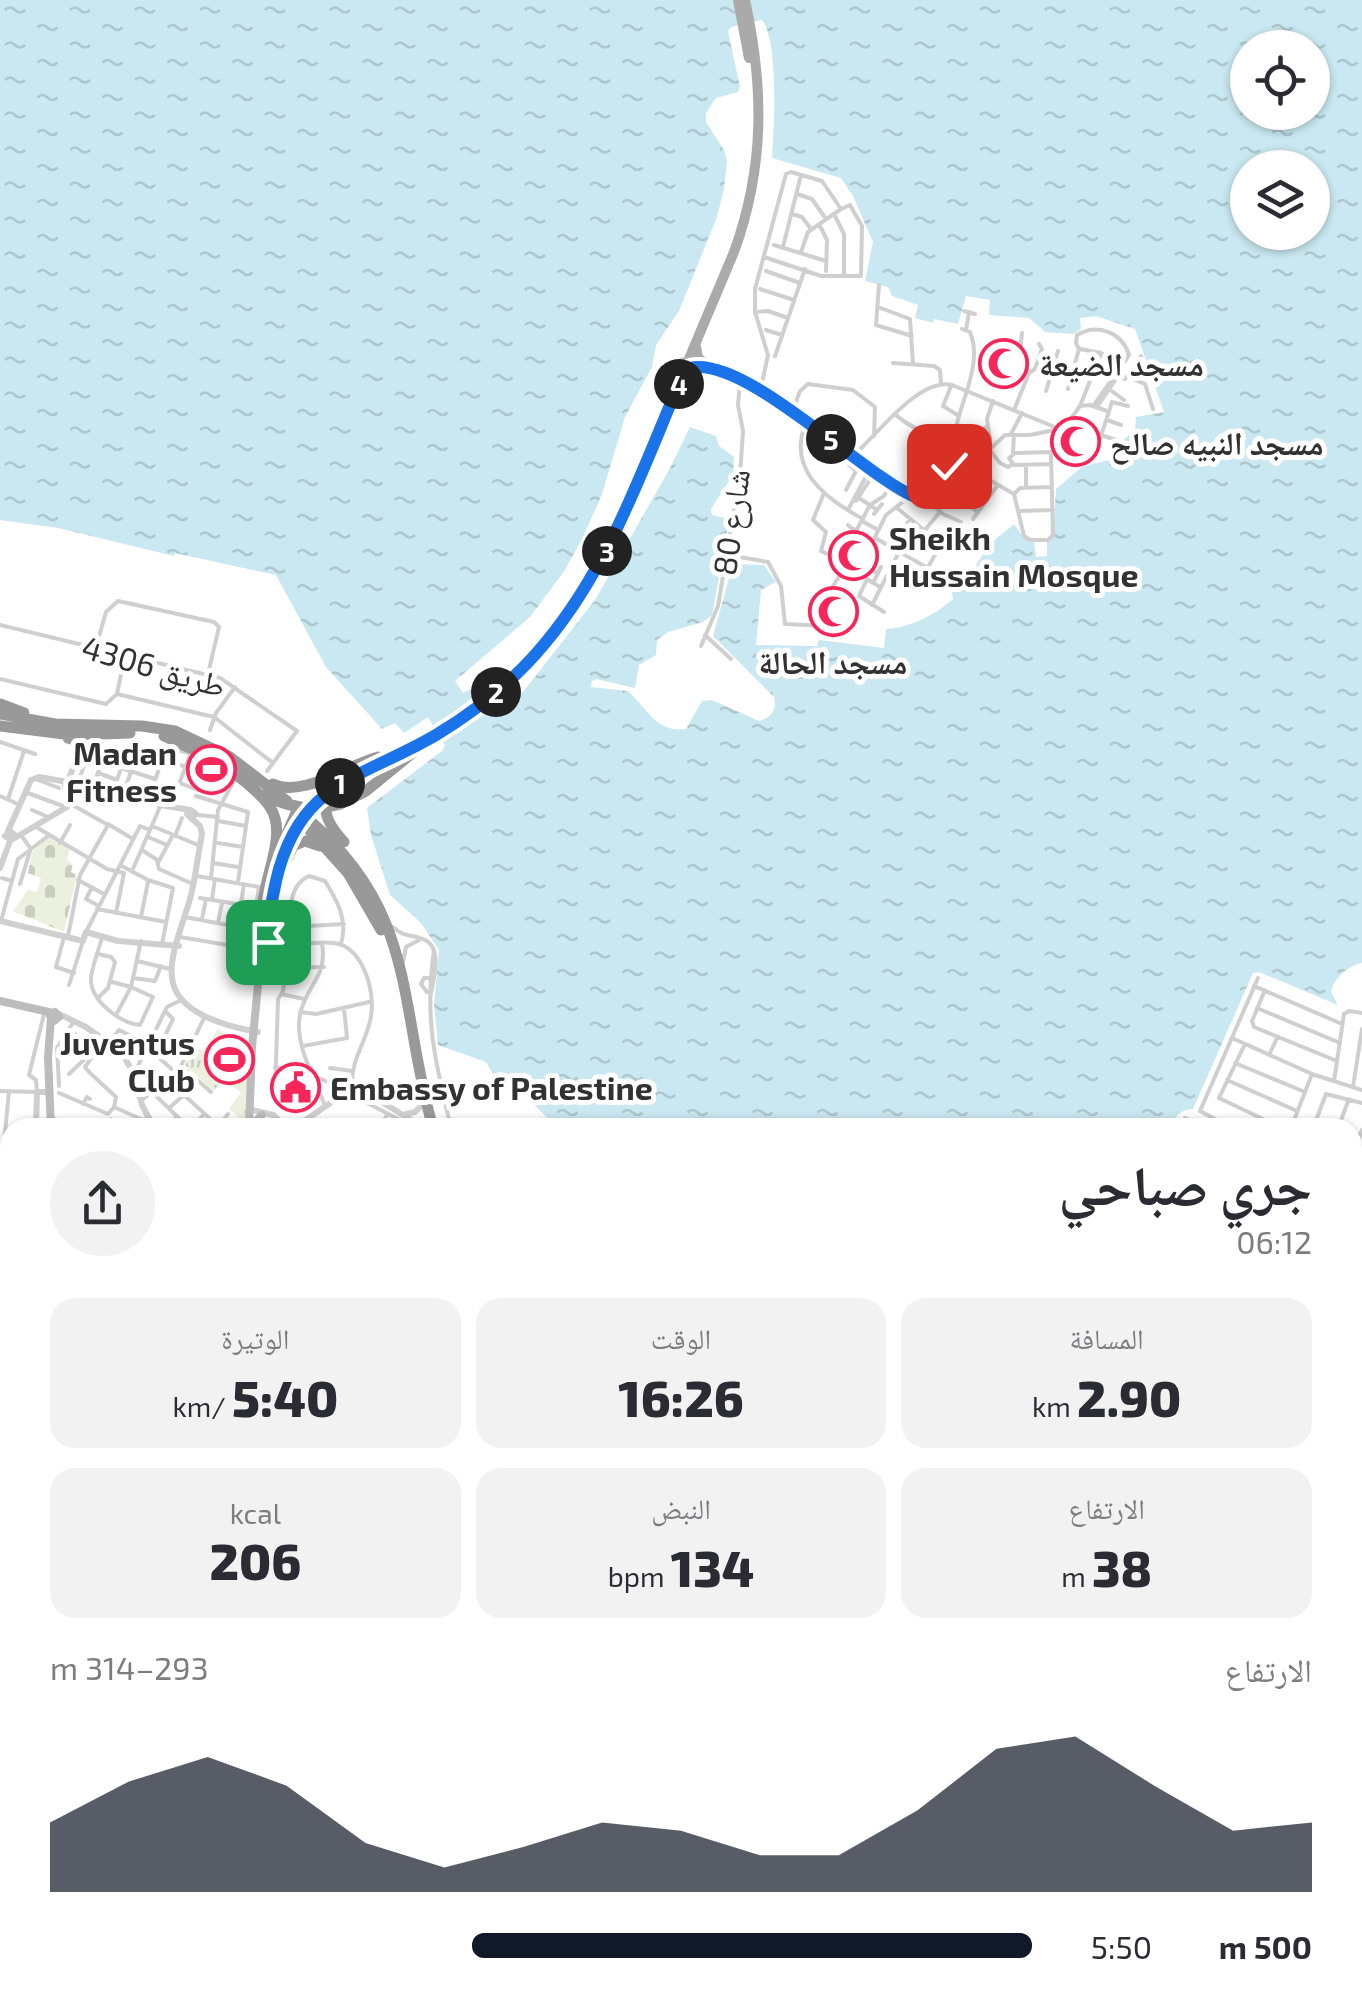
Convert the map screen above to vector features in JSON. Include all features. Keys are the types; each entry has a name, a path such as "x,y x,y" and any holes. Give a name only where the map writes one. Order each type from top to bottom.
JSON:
{"highway":[{"path":"0,704 74,725"},
{"path":"0,720 164,732 212,743 280,788 292,788 378,757"},
{"path":"0,720 79,741 83,755"},
{"path":"0,720 90,734"},
{"path":"39,732 164,732 192,742 299,812 354,858"},
{"path":"164,732 210,756 282,803 311,809 347,802 430,734"},
{"path":"265,775 351,860 385,925 425,1118"},
{"path":"242,778 272,810 277,826 264,894 266,931"},
{"path":"274,889 282,845 299,812 344,778"},
{"path":"344,778 330,794 326,811 332,829 354,858 404,977 426,1118"},
{"path":"299,812 306,829 348,873 385,925"},
{"path":"274,889 285,858 302,841 320,847 348,873"}],"main road":[{"path":"344,778 430,734 491,692 544,644 593,576 613,538 738,240 755,176 760,98 742,0"},
{"path":"491,692 556,621 588,573 685,359 735,230 749,175 754,99 748,29"},
{"path":"698,336 696,356 716,371"},
{"path":"681,379 690,368 700,367"},
{"path":"344,778 378,757 430,734"},
{"path":"254,1118 256,1012 273,859 285,829 299,812"},
{"path":"252,1047 274,889"},
{"path":"0,1002 53,1017"},
{"path":"240,1028 250,1024 256,1012"},
{"path":"53,1017 56,1118"},
{"path":"53,1017 51,1049 56,1118"},
{"path":"240,1028 249,1034 252,1047 255,1110"}],"street":[{"path":"758,391 768,350 755,312 755,289 787,172 824,184 841,209"},
{"path":"783,247 801,174"},
{"path":"796,194 812,199 826,219"},
{"path":"764,257 821,276 862,274 862,226 850,205 812,229 800,252"},
{"path":"791,214 802,218 812,229"},
{"path":"834,214 844,234 844,276"},
{"path":"819,224 826,240 826,271"},
{"path":"774,245 826,261"},
{"path":"788,264 792,250"},
{"path":"774,356 805,269"},
{"path":"766,272 800,283"},
{"path":"880,285 876,325 912,336"},
{"path":"760,289 794,300"},
{"path":"878,307 910,319 913,364"},
{"path":"755,312 768,311 788,318"},
{"path":"960,451 953,445 962,430 957,424 967,391 974,343 972,334 964,330 969,312"},
{"path":"766,330 782,335"},
{"path":"1096,406 1127,358 1128,348 1105,330 1080,332 1076,343 1080,349 1100,353 1121,366"},
{"path":"1022,333 1019,361 1029,376"},
{"path":"1014,410 1036,367 1042,349 1039,344"},
{"path":"1068,389 1080,349"},
{"path":"1046,390 1058,351"},
{"path":"981,436 993,440 1012,434 1062,430 1080,406 1100,353"},
{"path":"1134,387 1130,377 1141,356"},
{"path":"685,359 716,371"},
{"path":"685,359 793,410 891,484 960,522"},
{"path":"893,363 937,368 941,382"},
{"path":"1096,406 1118,376 1145,384 1153,409"},
{"path":"846,490 856,471 849,465 854,455 910,400 941,382 1062,430"},
{"name":"شارع 80","path":"701,646 718,606 728,555 743,432 739,395 742,383"},
{"path":"793,410 804,386 815,383 857,391 871,402 875,413 874,436"},
{"path":"952,385 944,406 959,416"},
{"path":"1098,445 1113,401 1126,403 1109,389"},
{"path":"992,401 987,419 993,440"},
{"path":"1080,406 1107,411"},
{"path":"1012,464 1012,434 1022,413"},
{"path":"895,414 904,423 946,441 958,437"},
{"path":"807,420 800,440 802,464 810,480 878,530"},
{"path":"1107,420 1120,425"},
{"path":"978,423 988,429"},
{"path":"824,492 813,520 826,532 822,552 856,564 877,539 882,519 953,465 988,429"},
{"path":"1102,435 1116,440"},
{"path":"953,465 966,442 958,437"},
{"path":"968,438 1008,467 1052,464"},
{"path":"966,466 981,458 993,440"},
{"path":"945,452 946,441"},
{"path":"968,450 981,458"},
{"path":"953,465 966,466 1014,494 1020,530 1027,538 1048,540 1053,535 1052,464 1048,451 1013,453"},
{"path":"856,476 862,464"},
{"path":"920,464 978,512"},
{"path":"1026,465 1026,488"},
{"path":"848,510 872,470"},
{"path":"962,501 980,474"},
{"path":"936,476 956,486 953,494"},
{"path":"880,587 867,579 849,554 863,520 891,484"},
{"path":"973,519 998,484"},
{"path":"1014,494 1018,489 1052,487"},
{"path":"858,497 894,509 942,545"},
{"path":"875,512 876,503"},
{"path":"1020,512 1052,510"},
{"path":"924,531 941,512"},
{"path":"892,548 910,520"},
{"path":"848,524 857,533"},
{"path":"846,540 857,533"},
{"path":"901,534 923,544 930,536"},
{"path":"877,539 929,569 946,536"},
{"path":"872,605 899,552"},
{"path":"728,555 768,562 780,586 784,623 846,626"},
{"path":"819,624 833,586 848,564"},
{"path":"860,570 866,566 878,574"},
{"path":"873,583 881,567"},
{"path":"867,579 859,596 884,612"},
{"path":"96,647 106,612 118,601 214,622 219,627 208,674"},
{"name":"طريق 4306","path":"0,625 208,674 235,686 297,731 273,762"},
{"path":"705,635 730,659"},
{"path":"0,679 102,704 117,694 125,654"},
{"path":"210,730 235,686"},
{"path":"117,694 214,717 273,762 265,775"},
{"path":"0,742 35,754"},
{"path":"148,801 169,747 235,778 218,819 213,878 202,920"},
{"path":"8,799 24,751"},
{"path":"48,800 66,783 83,755 155,780"},
{"path":"132,872 151,828 180,784 190,755"},
{"path":"122,796 136,756 204,773"},
{"path":"141,767 144,758"},
{"path":"38,780 94,783 102,762"},
{"path":"86,932 162,944 249,947 258,886 213,878 195,880 158,868 174,835 193,814 210,764"},
{"path":"112,795 121,768"},
{"path":"198,791 212,792 222,771"},
{"path":"98,773 117,780"},
{"path":"0,868 32,778 169,804 193,814 246,826"},
{"path":"220,780 231,789"},
{"path":"66,783 68,804"},
{"path":"180,784 222,804 246,810 241,904 234,947"},
{"path":"25,792 68,804 133,840"},
{"path":"0,796 20,805"},
{"path":"0,855 11,836 68,804"},
{"path":"32,810 48,817"},
{"path":"193,814 203,830 173,970 174,986 183,999 208,1016 256,1030"},
{"path":"60,843 70,824"},
{"path":"74,973 56,967 69,928 78,880 108,824"},
{"path":"35,825 115,873"},
{"path":"116,913 123,869 140,826 162,830 200,846"},
{"path":"157,842 162,830"},
{"path":"195,880 203,830"},
{"path":"11,836 30,850"},
{"path":"11,836 18,860"},
{"path":"48,836 18,860 0,921 83,942"},
{"path":"148,838 167,846"},
{"path":"216,842 242,847"},
{"path":"20,884 30,850"},
{"path":"142,850 158,862"},
{"path":"213,863 240,867"},
{"path":"69,984 96,907 115,873 123,869 173,888 162,944"},
{"path":"14,872 23,874"},
{"path":"290,947 294,890 299,881 309,876 326,883 344,924 341,944"},
{"path":"2,878 12,881"},
{"path":"78,880 104,894"},
{"path":"141,917 148,880"},
{"path":"92,887 86,899 96,907 166,922"},
{"path":"206,899 256,907"},
{"path":"218,923 222,901"},
{"path":"186,918 238,927"},
{"path":"291,927 344,924"},
{"path":"329,925 330,934"},
{"path":"385,925 401,935 428,942 434,950 429,1004"},
{"path":"266,931 274,945"},
{"path":"102,937 91,981 98,997 116,1015 140,1025 152,996 110,981"},
{"path":"404,977 406,947 416,940 428,942"},
{"path":"116,1015 131,987 141,941"},
{"path":"322,943 324,967 304,1000 298,1027 324,1106"},
{"path":"274,945 341,944 358,958 371,1019 352,1074 352,1090"},
{"path":"266,957 274,945"},
{"path":"97,954 114,960 110,981 98,997"},
{"path":"138,961 173,970"},
{"path":"133,978 155,982 161,966"},
{"path":"296,1068 303,1100 294,1109 275,1095 278,1000 288,967 324,967"},
{"path":"173,970 180,992 208,1016"},
{"path":"1210,1118 1200,1110 1258,978"},
{"path":"431,979 422,982 450,1118"},
{"path":"1254,986 1342,1024"},
{"path":"1265,990 1253,1026 1337,1062"},
{"path":"282,994 304,1000"},
{"path":"133,1078 169,1005 183,999"},
{"path":"300,1012 313,1014 370,1002"},
{"path":"303,1046 344,1040 349,1034 344,1008"},
{"path":"1258,1008 1340,1043"},
{"path":"165,1012 173,1018 156,1057 175,1072"},
{"path":"1334,1081 1346,1012 1362,1014"},
{"path":"140,1098 152,1093 181,1066 208,1016"},
{"path":"36,1118 36,1080 29,1076 53,1017 74,1020 122,1053 148,1118"},
{"path":"59,1086 57,1048 74,1020"},
{"path":"1352,1087 1359,1070 1362,1029"},
{"path":"0,1091 54,1093 108,1114 120,1100 85,1069 94,1053 92,1045 68,1030"},
{"path":"69,1074 119,1030 130,1036"},
{"path":"1232,1038 1312,1074 1362,1090"},
{"path":"1269,1055 1277,1038"},
{"path":"150,1042 159,1046"},
{"path":"1245,1044 1220,1100 1263,1118"},
{"path":"1235,1063 1304,1092"},
{"path":"181,1066 211,1092"},
{"path":"276,1068 311,1068"},
{"path":"330,1068 352,1074"},
{"path":"1294,1118 1312,1074"},
{"path":"314,1076 386,1104 403,1117"},
{"path":"1227,1080 1297,1110"},
{"path":"352,1090 384,1113 403,1117 421,1106"},
{"path":"308,1118 352,1090"},
{"path":"2,1117 9,1091"},
{"path":"152,1093 177,1116"},
{"path":"1317,1118 1326,1094 1362,1104"},
{"path":"169,1108 184,1095 208,1118"},
{"path":"84,1104 90,1098"},
{"path":"1342,1118 1349,1099"},
{"path":"383,1118 386,1104"},
{"path":"114,1107 145,1118"},
{"path":"255,1110 276,1118"},
{"path":"255,1110 272,1118"},
{"path":"200,1118 204,1114"},
{"path":"225,1118 228,1114"}],"green space":[{"path":"49,837 70,849 67,860 73,864 71,872 77,875 64,932 13,911 28,890 37,892 41,878 28,873 32,852"},
{"name":"Juventus Club","path":"218,1029 247,1050 234,1070 204,1050"},
{"path":"196,1046 234,1072 249,1050 246,1118 229,1109 241,1092 223,1081 213,1091 185,1065"}],"water":[{"path":"0,0 1362,0 1362,963 1347,969 1335,982 1331,992 1338,1005 1259,972 1253,973 1193,1109 1176,1118 547,1118 513,1083 497,1081 486,1062 438,1045 434,1004 439,950 421,923 390,895 371,835 367,808 445,745 428,717 404,733 395,723 382,729 326,667 276,575 175,553 174,556 58,528 0,520","holes":["762,20 773,65 772,158 841,178 873,242 865,281 888,287 892,296 918,305 915,318 933,323 934,319 958,324 966,296 990,300 989,315 1029,318 1045,332 1073,334 1081,329 1080,318 1096,316 1135,329 1164,412 1136,417 1135,431 1124,439 1123,450 1114,459 1083,466 1056,489 1053,536 1047,542 1047,556 1036,557 1034,542 1014,524 988,546 973,570 979,576 966,588 958,585 952,592 953,599 931,615 886,629 884,648 819,640 817,646 756,645 761,590 776,582 764,565 733,564 713,636 774,697 774,709 759,721 712,700 702,701 686,729 676,729 659,723 628,691 591,687 596,679 635,688 639,665 656,655 657,640 712,615 729,523 712,515 711,509 733,475 734,457 719,446 716,436 690,427 595,600 527,687 500,710 478,685 463,693 455,681 530,617 565,570 584,535 602,494 625,417 652,367 656,345 679,311 717,217 727,161 706,122 706,113 716,98 738,92 740,87 728,31"]}],"place":[{"name":"مسجد الضيعة","path":"1004,363"},
{"name":"مسجد النبيه صالح","path":"1075,442"},
{"name":"Sheikh Hussain Mosque","path":"854,555"},
{"name":"مسجد الحالة","path":"833,611"},
{"name":"Madan Fitness","path":"212,770"},
{"name":"Juventus Club","path":"230,1060"},
{"name":"Embassy of Palestine","path":"295,1087"}],"route":[{"path":"268,942 280,864 307,812 340,783 432,737 474,710 535,654 572,610 613,538 681,379 690,368 716,371 793,410 862,464 913,496 949,466"}]}
